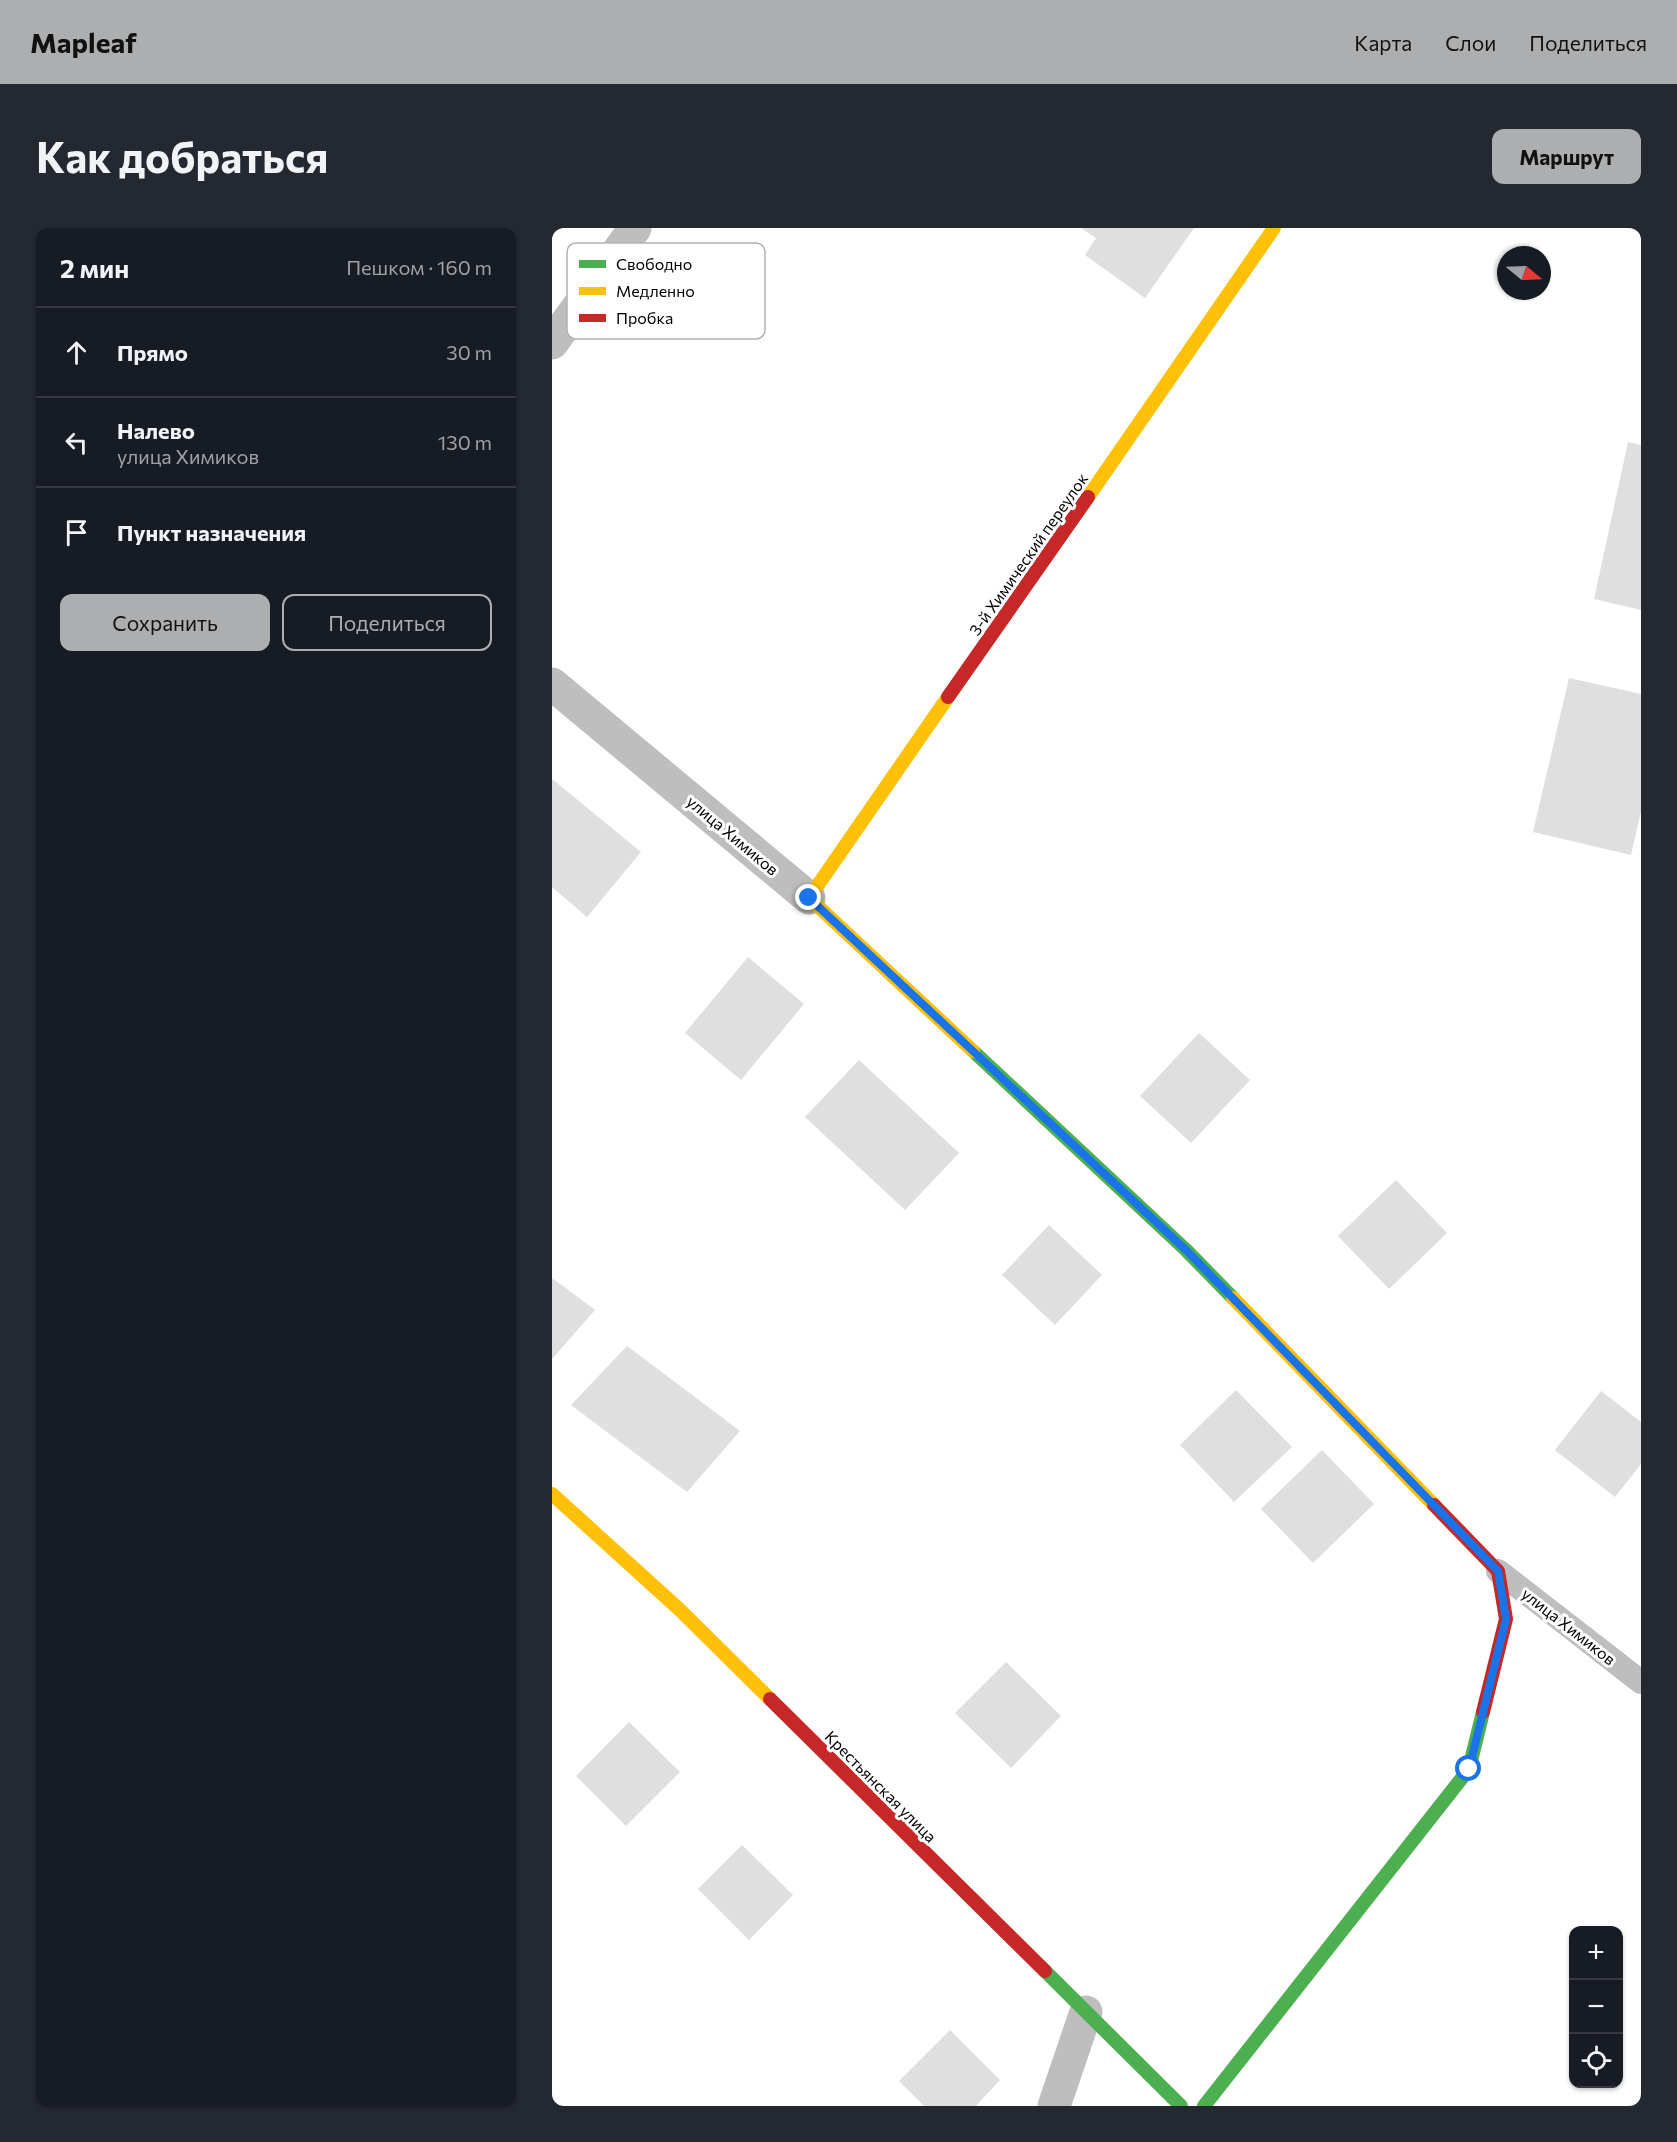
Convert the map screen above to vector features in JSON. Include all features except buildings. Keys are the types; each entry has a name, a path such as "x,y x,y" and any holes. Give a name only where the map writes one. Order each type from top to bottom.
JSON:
{"street":[{"path":"624,243 635,228"},
{"name":"3-й Химический переулок","path":"809,898 1274,228"},
{"path":"552,343 567,322"},
{"name":"улица Химиков","path":"552,684 809,898 1186,1250 1498,1571"},
{"name":"Крестьянская улица","path":"552,1494 680,1610 1181,2106"},
{"path":"1204,2106 1469,1769 1506,1619 1498,1571"},
{"path":"1054,2106 1086,2012"}],"lane":[{"name":"улица Химиков","path":"1498,1571 1641,1682"}],"traffic: fast":[{"path":"973,1051 1186,1250 1233,1298"},
{"path":"1204,2106 1469,1769 1483,1712"},
{"path":"1045,1971 1181,2106"}],"traffic: slow":[{"path":"1088,497 1274,228"},
{"path":"948,697 809,898 973,1051"},
{"path":"1233,1298 1434,1505"},
{"path":"552,1494 680,1610 770,1699"}],"traffic: jam":[{"path":"948,697 1088,497"},
{"path":"1434,1505 1498,1571 1506,1619 1483,1712"},
{"path":"770,1699 1045,1971"}],"route":[{"path":"809,898 1186,1250 1498,1571 1506,1619 1469,1769"}]}
